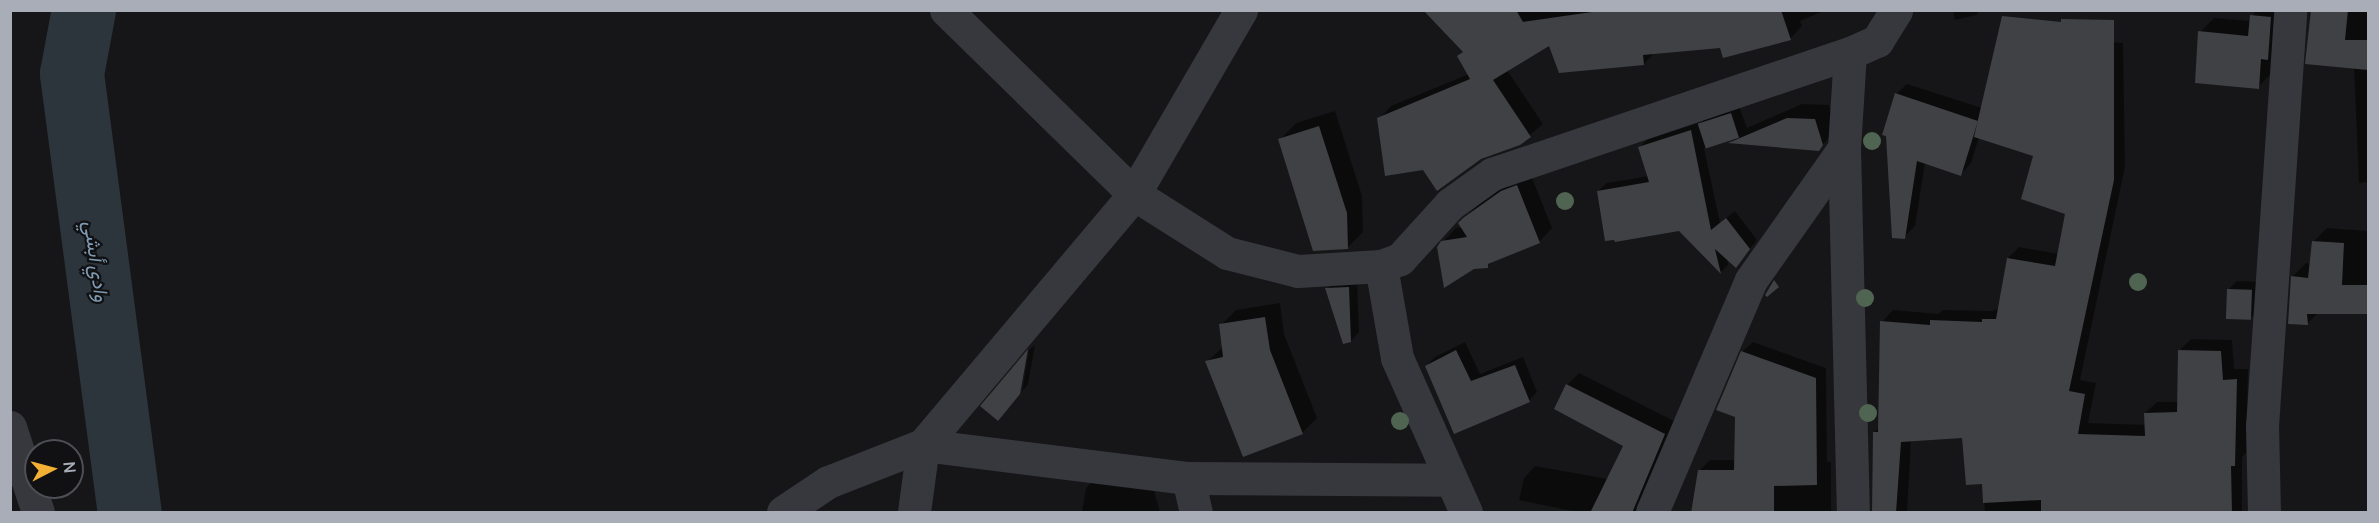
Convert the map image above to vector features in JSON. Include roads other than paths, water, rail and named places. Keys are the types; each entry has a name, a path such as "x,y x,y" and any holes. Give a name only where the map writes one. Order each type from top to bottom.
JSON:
{"street":[{"path":"946,10 1134,194 1227,253 1298,271 1381,266 1400,259 1450,204 1492,174 1868,35 1896,10"},
{"path":"914,513 923,445 1134,194 1242,10"},
{"path":"2264,513 2262,426 2290,10"},
{"path":"1853,513 1844,148 1868,35"},
{"path":"1652,513 1751,280 1844,148"},
{"path":"1381,266 1397,358 1466,513"},
{"path":"10,427 38,513"},
{"path":"783,513 828,482 923,445 1188,478 1451,480"},
{"path":"1188,478 1196,513"}],"waterway":[{"name":"وادي أبشي","path":"84,10 72,74 130,512"}]}
